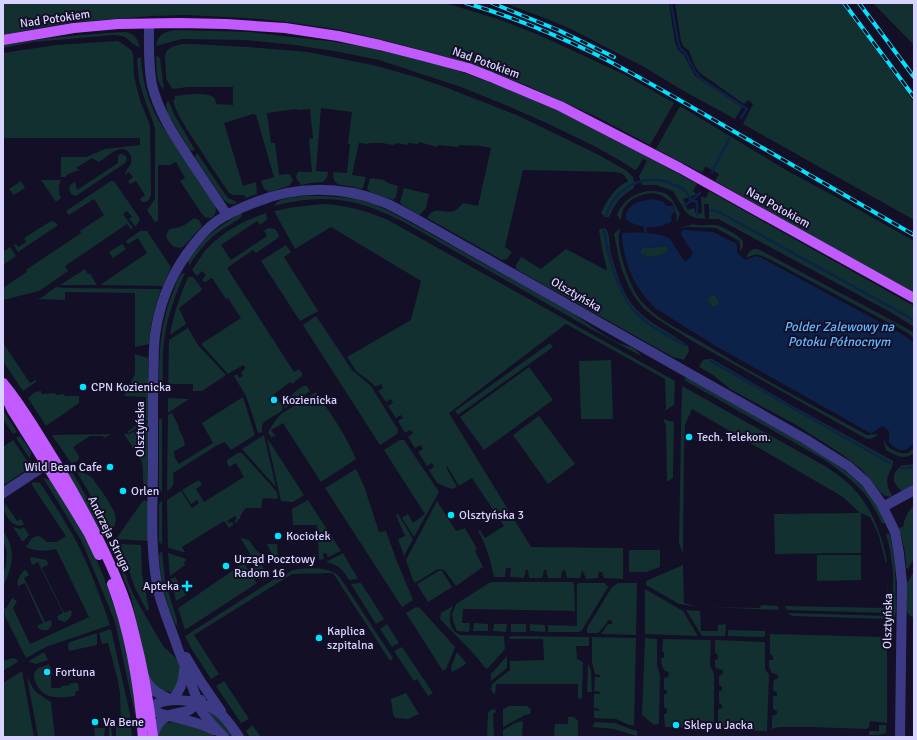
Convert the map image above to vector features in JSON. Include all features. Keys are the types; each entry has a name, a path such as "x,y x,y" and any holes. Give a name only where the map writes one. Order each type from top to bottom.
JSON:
{"main road":[{"name":"Nad Potokiem","path":"3,40 74,28 118,24 226,24 285,28 338,36 380,45 468,68 560,106 680,168 914,298"},
{"name":"Andrzeja Struga","path":"3,383 16,399 89,534 115,594 140,677"},
{"name":"Andrzeja Struga","path":"3,391 12,410 50,462"},
{"path":"140,677 150,708 153,737"},
{"path":"140,677 144,737"}],"street":[{"path":"149,24 150,70 152,86 158,103 177,140 227,215"},
{"name":"Olsztyńska","path":"224,737 204,715 198,703 166,618 159,595 153,546 153,411 155,336 158,318 164,297 179,264 197,239 216,222 244,206 280,194 305,190 329,190 342,191 380,201 409,215 805,439 848,466 866,482 879,499 895,532 899,554 901,576 900,737"},
{"path":"3,493 50,462"},
{"path":"883,508 914,490"},
{"name":"Olsztyńska","path":"175,640 231,726"},
{"name":"Olsztyńska","path":"172,700 182,685 184,664"},
{"name":"Andrzeja Struga","path":"140,677 160,695 172,700"},
{"path":"153,737 156,726 164,719 189,710 198,703 203,694 201,682"},
{"name":"Andrzeja Struga","path":"150,708 160,702 172,700 198,703 211,707 221,714 239,737"},
{"path":"142,721 150,708 169,716 200,724 212,729 224,737"}],"green space":[{"path":"3,3 445,3 498,19 539,35 625,75 674,103 650,145 597,117 528,86 455,59 336,29 248,18 185,15 76,22 3,35"},
{"path":"505,3 669,3 675,42 678,50 684,55 695,76 742,107 735,119 644,67 573,30"},
{"path":"675,3 841,3 914,102 914,220 743,124 753,104 748,100 744,104 700,73 695,66 689,51 683,46 681,41"},
{"path":"873,3 914,3 914,45"},
{"path":"175,30 251,32 329,41 377,49 459,71 555,108 697,184 693,191 696,194 683,199 688,210 694,208 695,213 702,213 701,196 706,198 709,191 914,306 914,327 892,313 718,219 709,219 709,204 704,204 705,219 696,218 689,215 673,191 656,185 643,185 641,183 639,176 647,161 643,159 635,170 594,146 508,106 461,87 379,60 295,45 246,40 182,39 156,46 158,39 162,34"},
{"path":"125,32 135,36 140,47 125,37 114,35 33,42 3,48 3,45 33,40"},
{"path":"117,41 131,50 133,54 134,76 137,89 150,125 151,194 149,200 145,202 142,202 140,199 145,195 136,181 130,184 128,181 133,177 129,172 125,175 131,163 130,154 127,150 123,149 114,151 99,162 92,158 76,168 80,170 68,174 65,177 61,177 61,157 86,157 105,149 140,145 140,138 3,138 3,53 56,45"},
{"path":"182,44 308,52 377,66 419,78 519,116 599,155 627,171 633,177 634,188 624,194 609,217 605,217 601,213 609,198 619,187 628,181 623,174 616,172 523,170 505,247 512,252 507,259 502,260 427,218 433,212 448,212 456,210 463,203 478,206 491,148 459,145 458,147 438,145 437,147 419,142 418,144 408,143 407,145 397,143 393,145 382,143 359,143 352,175 366,177 363,188 361,189 341,185 335,181 333,172 347,173 350,144 348,144 352,112 321,108 316,171 328,172 327,178 323,182 301,185 296,178 297,173 300,171 312,172 309,139 313,138 310,109 296,109 267,113 271,143 275,143 279,175 288,174 293,180 289,186 269,192 264,189 261,181 274,177 256,115 253,114 224,123 243,186 256,182 257,194 246,198 244,195 233,195 229,193 188,131 179,116 173,101 175,96 202,94 211,96 215,99 216,104 233,105 233,87 188,87 172,89 166,78 165,55 169,49"},
{"path":"156,56 160,59 164,89 159,83 158,79"},
{"path":"141,57 144,82 152,106 159,121 215,205 216,212 211,218 205,217 202,214 180,181 185,178 176,162 170,165 158,165 158,221 155,222 147,210 155,199 155,128 139,80 137,61 138,58"},
{"path":"168,100 175,116 195,150 194,151 190,150 168,114 166,105"},
{"path":"680,106 786,170 914,241 914,292 715,181 719,174 707,167 705,167 702,173 656,149"},
{"path":"197,153 227,197 237,203 229,204 223,199 195,157"},
{"path":"120,154 126,156 127,160 125,163 76,196 71,194 69,189 71,184 75,182 77,190 118,163 118,156"},
{"path":"370,178 384,180 398,186 396,197 393,200 370,192 367,189"},
{"path":"41,180 61,180 59,184 59,194 61,198 56,202"},
{"path":"21,181 25,188 14,195 9,189"},
{"path":"111,181 114,181 140,219 137,225 135,226 129,219 132,217 127,211 123,214 133,228 131,229 127,224 65,266 68,271 39,291 3,300 3,288 104,215 94,199 69,215 66,211"},
{"path":"404,188 429,194 426,208 420,215 402,205 400,202"},
{"path":"648,191 661,192 672,199 680,214 677,221 677,216 672,202 658,194 653,193 644,194 630,201 623,210 621,221 617,215 625,202 633,196"},
{"path":"302,196 348,198 364,201 384,209 574,314 611,339 620,344 633,348 639,352 641,356 402,221 379,211 356,203 325,199 305,200 274,206 282,199"},
{"path":"323,204 356,209 388,220 675,381 674,405 664,411 666,408 665,379 566,324 449,413 531,547 623,548 623,579 604,578 602,572 599,572 598,578 586,579 583,571 580,578 567,578 565,570 562,571 561,578 548,578 546,570 544,570 542,578 529,578 528,570 526,570 524,578 510,577 511,568 506,568 505,577 494,577 488,553 478,531 480,530 485,538 504,526 472,478 459,486 447,466 446,467 457,487 451,489 437,483 429,470 434,467 432,463 427,466 418,452 423,449 421,445 415,448 408,437 413,433 410,430 405,433 398,421 403,418 401,415 396,418 388,406 393,403 391,399 386,402 378,391 383,388 381,384 375,387 356,371 347,357 411,320 421,281 331,227 295,249 274,211"},
{"path":"242,212 242,216 240,218 221,230 207,242 189,266 189,258 205,239 215,230"},
{"path":"266,213 267,219 260,225 257,221 221,245 231,260 267,236 264,231 268,228 275,229 279,235 278,238 256,253 253,250 227,268 294,372 299,369 302,373 302,376 292,384 290,382 268,399 273,406 280,402 283,406 282,411 265,421 262,425 262,432 258,433 246,396 234,376 237,374 239,378 243,376 241,372 246,368 243,365 228,374 201,344 241,318 228,298 226,299 212,278 204,282 202,280 206,275 202,271 197,276 192,270 204,252 217,239 232,228"},
{"path":"194,218 199,220 202,226 183,247 178,248 173,246 166,237 168,231 182,226"},
{"path":"51,221 58,225 18,252 14,245 16,244 18,247 26,242 24,238"},
{"path":"693,224 715,225 726,229 743,241 743,247 740,252 739,241 716,228 681,228"},
{"path":"605,228 610,240 611,254 627,298 643,316 688,346 689,351 684,360 673,357 516,269 516,265 521,257 541,269 566,249 606,270 599,230"},
{"path":"619,229 619,245 627,275 641,301 651,311 672,326 764,379 867,435 878,434 869,439 865,438 694,342 657,319 643,308 629,287 622,270 614,234"},
{"path":"140,231 147,231 171,267 163,286 100,285 147,253 138,238 128,244 126,241"},
{"path":"122,244 126,249 113,258 109,252"},
{"path":"286,245 291,252 284,257 318,311 300,321 261,261"},
{"path":"666,246 669,250 663,254 648,257 641,254 642,247 651,248"},
{"path":"10,247 16,256 3,265 3,252"},
{"path":"754,249 760,250 906,328 914,333 914,338 906,332 769,259 758,255 753,255 746,258 749,252"},
{"path":"85,269 97,285 60,285"},
{"path":"183,273 185,273 172,306 165,332 163,353 163,390 161,390 159,389 159,364 163,326 169,302 177,281"},
{"path":"188,277 193,277 202,290 179,308 186,324 170,335 177,306"},
{"path":"56,287 161,289 153,316 149,344 135,347 135,293 65,292 65,300 36,299 41,298"},
{"path":"713,294 718,298 720,303 712,307 707,300"},
{"path":"316,316 352,370 371,386 398,430 397,434 380,445 303,325"},
{"path":"188,328 198,345 226,375 202,391 193,391 193,384 171,384 170,389 168,390 169,340"},
{"path":"3,343 30,383 36,380 36,382 23,391 3,361"},
{"path":"550,343 553,347 458,415 455,411"},
{"path":"135,354 148,358 148,420 129,433 127,432 146,418 146,397 124,396 135,374"},
{"path":"712,359 893,461 887,481 892,496 888,497 880,492 861,469 843,455 798,426 730,389 713,375 699,367 703,360"},
{"path":"611,360 613,419 581,419 579,361"},
{"path":"529,367 553,400 484,450 460,417"},
{"path":"686,377 809,447 843,469 870,495 885,523 882,523 864,493 850,479 834,467 823,459 684,380"},
{"path":"303,386 307,386 310,391 284,409 291,396"},
{"path":"682,386 823,465 848,483 865,503 877,525 887,562 886,563 878,533 870,517 861,513 861,553 775,554 774,514 860,513 843,497 692,409 685,425 683,552 679,543"},
{"path":"41,391 41,394 55,393 56,395 64,394 65,396 79,396 79,403 46,426 28,398 35,392"},
{"path":"316,392 343,433 356,459 321,482 283,423 271,430 276,436 271,437 268,432 281,414"},
{"path":"243,397 255,435 231,450 225,442 215,446 173,473 173,485 167,491 168,415 172,413 185,444 174,451 175,458 179,464 213,443 202,423"},
{"path":"168,398 189,399 168,413"},
{"path":"3,410 17,432 13,434 3,419"},
{"path":"539,416 575,464 548,484 513,435"},
{"path":"159,419 162,419 161,492 159,490"},
{"path":"663,419 674,422 673,478 667,482 666,425"},
{"path":"148,422 149,486 145,489 141,460 124,434 130,434"},
{"path":"111,434 104,438 103,436 90,436 73,447 79,456 79,459 76,462 71,463 52,435"},
{"path":"264,435 276,487 242,449"},
{"path":"20,436 30,450 30,459 16,438"},
{"path":"267,438 304,495 293,502 281,501"},
{"path":"884,439 887,446 893,450 900,453 908,453 914,448 914,453 906,457 896,455 886,450"},
{"path":"13,440 28,462 23,467 26,470 7,483 3,484 3,447"},
{"path":"400,440 404,440 439,492 414,537 402,518 408,514 413,523 425,514 384,450"},
{"path":"238,453 242,453 277,492 278,499 263,498 261,508 245,509 236,523 234,521 237,519 235,516 227,521 234,524 229,528 224,521 182,547 185,552 169,548 167,500 181,491 192,508 199,503 197,500 191,504 182,490 199,480 202,485 196,489 204,502 244,477 236,463 229,467 227,463 227,460"},
{"path":"914,464 914,484 902,492 894,481 895,473 902,465"},
{"path":"356,469 364,486 379,532 386,531 413,600 402,607 325,488"},
{"path":"72,472 109,535 102,536 69,476"},
{"path":"77,472 86,474 93,479 110,504 116,519 115,525 111,531"},
{"path":"43,478 50,480 84,533 103,575 128,651 140,737 137,737 136,719 115,622 82,542"},
{"path":"33,482 40,483 75,539 90,570 110,625 46,647 26,658 5,616 4,608 6,609 12,598 17,601 13,608 30,644 89,617 56,549 41,551 26,547 32,538 38,536 47,542 57,542 66,536 32,485"},
{"path":"145,500 148,502 149,541 116,539 142,502"},
{"path":"308,500 341,551 328,557 326,553 323,554 324,559 319,560 317,525 293,525 292,509"},
{"path":"162,501 162,545 159,541 159,504"},
{"path":"437,501 456,531 465,528 477,549 475,551 483,567 456,586 445,571 441,569 438,569 415,583 406,560"},
{"path":"5,503 17,521 21,519 24,524 23,525 19,526 13,524 4,510"},
{"path":"914,505 914,559 908,569 906,568 905,553 899,528 903,527 907,515"},
{"path":"398,514 413,539 404,556 398,539 405,536 396,515"},
{"path":"13,527 20,529 24,527 29,535 24,541 22,541"},
{"path":"3,530 9,542 12,561 3,587 3,574 6,565 7,552 3,540"},
{"path":"889,533 895,558 896,611 893,618 893,573 890,549 886,534"},
{"path":"241,539 249,540 255,549 264,556 249,565 247,561 252,557"},
{"path":"115,544 134,596 163,646 177,659 181,672 180,683 172,692 163,691 153,684 147,672 131,596 115,556"},
{"path":"120,544 141,545 142,575 149,609 147,611 135,588"},
{"path":"267,544 277,544 278,556 284,556 284,563 274,556"},
{"path":"629,550 660,550 660,567 646,572 629,572"},
{"path":"162,551 165,581 177,620 176,626 166,600 162,582 159,554"},
{"path":"168,553 186,559 184,562 185,565 170,576"},
{"path":"343,553 358,579 349,580 340,568 326,562"},
{"path":"817,555 861,555 861,580 817,581"},
{"path":"31,557 46,560 49,564 42,568 64,613 71,610 72,612 71,617 65,622 59,620 57,616 63,613 38,562 32,565 30,559"},
{"path":"244,563 257,583 185,630 178,608"},
{"path":"260,563 266,573 257,578 251,568"},
{"path":"683,565 684,603 699,607 679,604 646,585 646,581"},
{"path":"314,568 330,571 339,576 393,658 390,661 333,573 292,574 194,635 219,674 211,679 185,636 276,578 277,580 293,570"},
{"path":"25,570 29,575 24,578 45,622 51,620 52,625 48,630 42,630 37,626 43,623 25,583 18,586 19,577"},
{"path":"440,570 452,587 428,602 417,584"},
{"path":"914,571 914,618 909,615 906,610 906,585"},
{"path":"175,577 186,595 176,601 171,579"},
{"path":"888,578 888,613 787,610 785,606 887,608"},
{"path":"493,582 573,582 575,611 463,609 462,623 470,623 469,632 457,631 452,614 456,604"},
{"path":"361,583 384,619 376,624 351,584"},
{"path":"605,583 608,587 582,630 579,632 548,632 548,625 577,626 577,584"},
{"path":"618,583 637,583 636,635 601,634 608,624 612,624 612,621 608,620 598,633 587,633 587,628 612,587"},
{"path":"645,589 683,611 698,636 645,634"},
{"path":"761,605 778,606 778,610 708,607 760,608"},
{"path":"453,606 450,614 450,623 451,627 457,633 461,635 504,636 505,649 488,668 486,669 475,655 440,619 441,613"},
{"path":"416,607 420,608 455,647 446,669 443,671 406,613"},
{"path":"686,610 700,611 701,631 718,631 718,625 726,624 725,636 702,636"},
{"path":"788,613 887,616 888,619 792,616"},
{"path":"474,623 488,624 488,631 473,631"},
{"path":"387,624 399,643 392,647 380,629"},
{"path":"494,624 507,624 506,632 493,631"},
{"path":"511,624 526,624 526,632 511,632"},
{"path":"530,624 545,625 545,632 530,631"},
{"path":"111,629 130,714 132,737 116,737 116,726 121,726 120,693 108,643 102,644 99,633"},
{"path":"728,630 765,631 765,636 728,636"},
{"path":"97,633 97,645 69,651 68,644 70,642"},
{"path":"770,634 887,637 887,723 870,721 869,728 867,729 779,727 772,729 772,716 777,714 777,711 773,709 773,696 777,696 777,693 773,690 774,680 778,678 778,675 772,673 769,667 769,660 773,660 773,656 770,654"},
{"path":"509,637 589,637 589,646 576,646 577,659 583,662 582,698 578,698 578,684 496,684 495,695 491,690 492,684 510,670 510,661 544,660 543,639 510,639"},
{"path":"592,637 636,638 634,726 616,719 594,718 594,710 599,711 599,709 594,708 594,694 600,694 600,692 594,691 595,677 600,677 600,675 595,674 592,662"},
{"path":"645,638 657,639 657,665 660,675 659,724 654,725 642,715"},
{"path":"663,639 711,640 710,665 714,674 714,729 665,727 664,714 667,713 667,709 664,707 664,694 667,694 667,691 664,689 664,678 668,677 669,672 665,671 662,666 661,658 664,658 664,652 662,651"},
{"path":"715,640 765,642 765,669 769,675 767,731 718,729 718,709 722,708 722,705 719,703 719,691 722,691 722,687 719,685 719,676 723,674 723,670 715,667 715,660 718,659 718,655 715,653"},
{"path":"402,647 433,693 428,696 417,679 414,681 394,651"},
{"path":"44,652 48,660 36,664 29,662 29,661"},
{"path":"457,652 466,663 452,672 451,667"},
{"path":"507,656 507,668 491,681 491,674"},
{"path":"13,658 18,662 3,671 3,661"},
{"path":"49,664 51,669 49,671 49,675 51,675 51,688 61,688 61,686 70,685 70,683 78,683 79,691 76,691 75,696 54,697 47,695 38,687 34,676 35,672 38,668"},
{"path":"588,665 591,671 592,692 587,692"},
{"path":"22,671 34,737 3,737 3,683"},
{"path":"27,677 37,693 51,702 55,737 38,737"},
{"path":"224,681 249,719 241,723 216,686"},
{"path":"406,693 419,714 408,719 396,718 393,715 391,699"},
{"path":"508,706 527,706 531,709 530,714 525,715 503,727 503,709"},
{"path":"495,709 496,712 493,714 494,737 487,737 488,713 490,710"},
{"path":"204,710 208,710 225,724 236,737 230,737 213,722"},
{"path":"568,717 574,717 578,721 578,737 554,737 555,724 568,724"},
{"path":"109,720 111,722 112,737 95,737 94,728 105,728 104,736 109,736"},
{"path":"521,721 523,722 522,737 503,737 503,730"},
{"path":"175,722 209,732 216,737 157,737 159,729 166,723"},
{"path":"595,722 615,723 637,731 637,736 614,729 592,727"},
{"path":"253,725 261,737 250,737 246,731"},
{"path":"879,725 886,725 886,733 869,735 869,731 879,731"}],"water":[{"path":"653,199 664,202 666,206 673,206 675,212 671,216 672,221 661,226 649,227 636,225 626,219 626,214 631,206 644,200"},
{"name":"Polder Zalewowy na Potoku Północnym","path":"683,230 713,232 735,243 737,245 737,253 746,260 755,256 760,257 914,342 914,441 911,445 905,450 896,448 889,442 889,431 882,426 870,433 714,345 655,308 641,292 631,274 627,264 622,233 647,233 666,237 670,239 685,262 693,253 681,233","holes":["666,246 669,250 663,254 652,257 641,254 642,247 651,248","713,294 718,298 720,303 712,307 707,300"]}],"waterway":[{"path":"671,3 680,48 686,54 695,72 700,78 747,109 741,118"},
{"path":"712,172 729,139"},
{"path":"606,215 609,207 617,196 629,186 644,181 659,180 684,190 688,194 691,201 696,201 697,216"},
{"path":"685,205 700,193"},
{"path":"710,210 719,212 914,320"},
{"path":"645,225 646,236"},
{"path":"604,230 612,267 628,303 645,321 685,345"},
{"path":"711,361 890,463"},
{"path":"900,468 914,467"}],"railway":[{"path":"466,3 531,25 610,62 678,99 914,235"},
{"path":"492,3 558,30 614,57"},
{"path":"844,3 914,97"},
{"path":"859,3 914,77"}],"place":[{"name":"CPN Kozienicka","path":"83,387"},
{"name":"Kozienicka","path":"274,400"},
{"name":"Tech. Telekom.","path":"689,437"},
{"name":"Wild Bean Cafe","path":"110,467"},
{"name":"Orlen","path":"123,491"},
{"name":"Olsztyńska 3","path":"451,515"},
{"name":"Kociołek","path":"278,536"},
{"name":"Urząd Pocztowy Radom 16","path":"226,566"},
{"name":"Apteka","path":"187,586"},
{"name":"Kaplica szpitalna","path":"319,638"},
{"name":"Fortuna","path":"47,672"},
{"name":"Va Bene","path":"95,722"},
{"name":"Sklep u Jacka","path":"676,725"}]}
